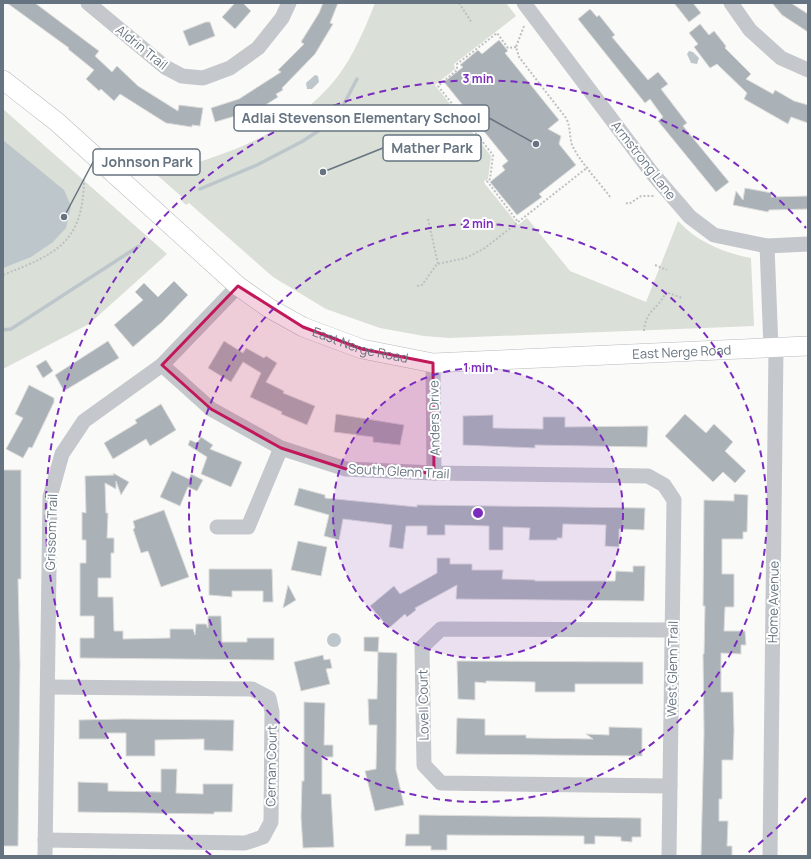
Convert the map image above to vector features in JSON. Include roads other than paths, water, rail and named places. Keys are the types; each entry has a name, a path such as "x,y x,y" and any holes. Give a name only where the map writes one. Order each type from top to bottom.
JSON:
{"main road":[{"name":"East Nerge Road","path":"3,80 57,122 238,286 269,308 303,327 362,350 433,363 808,346"}],"street":[{"name":"Aldrin Trail","path":"88,3 165,67 182,76 202,78 230,68 258,48 282,18 289,3"},
{"name":"Armstrong Lane","path":"524,3 652,173 690,217 714,235 767,246 808,244"},
{"path":"731,3 750,30 781,58 808,70"},
{"name":"Home Avenue","path":"767,246 774,348 770,856"},
{"name":"Grissom Trail","path":"45,856 49,687 50,497 62,454 84,421 162,365 238,286"},
{"name":"Anders Drive","path":"433,363 434,473"},
{"name":"South Glenn Trail","path":"162,365 211,409 281,448 346,469 434,473 648,476 664,485"},
{"path":"217,527 248,527 281,448"},
{"name":"West Glenn Trail","path":"664,485 674,500 669,856"},
{"name":"Lovell Court","path":"670,786 441,783 424,765 422,647 441,629 672,630"},
{"name":"Cernan Court","path":"45,840 245,843 263,837 271,822 272,712 269,698 252,689 49,687"}],"waterway":[{"path":"200,189 257,165 303,141 336,119 357,79"},
{"path":"3,330 11,329 139,246"}],"place":[{"name":"Adlai Stevenson Elementary School","path":"536,144"},
{"name":"Mather Park","path":"323,172"},
{"name":"Johnson Park","path":"64,217"}]}
